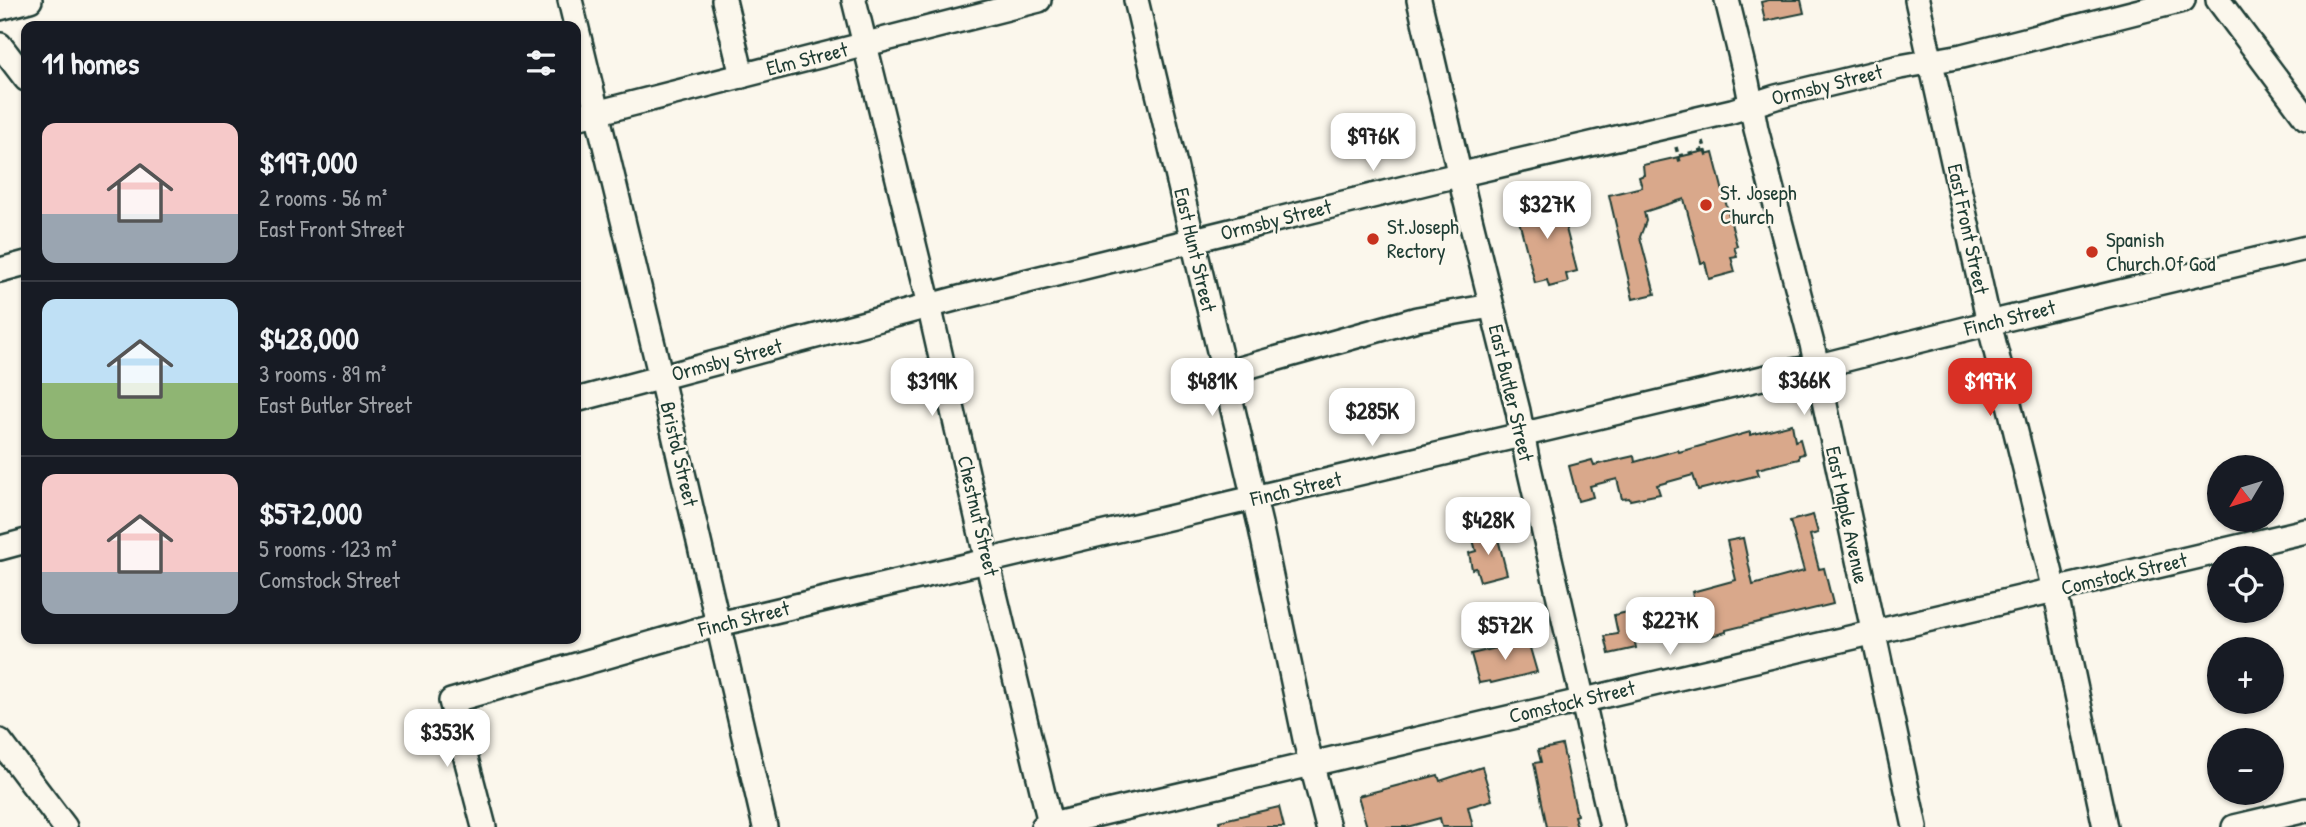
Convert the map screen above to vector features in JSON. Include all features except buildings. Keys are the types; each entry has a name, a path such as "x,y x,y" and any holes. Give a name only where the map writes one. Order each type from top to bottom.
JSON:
{"street":[{"path":"0,8 30,0"},
{"name":"Bristol Street","path":"570,0 573,21"},
{"path":"724,0 742,76"},
{"name":"Chestnut Street","path":"854,0 929,305 1048,826"},
{"name":"Elm Street","path":"586,115 1039,0"},
{"name":"East Hunt Street","path":"1136,0 1328,827"},
{"name":"East Butler Street","path":"1419,0 1612,827"},
{"name":"East Maple Avenue","path":"1727,0 1756,130 1812,344 1915,827"},
{"name":"East Front Street","path":"1917,0 1989,323 2055,590 2105,827"},
{"name":"Ormsby Street","path":"581,399 929,305 2183,0"},
{"path":"2218,0 2306,118"},
{"path":"0,45 21,72"},
{"name":"Bristol Street","path":"581,79 586,115 661,378 765,827"},
{"name":"Finch Street","path":"484,827 451,701 719,624 1815,367 2306,248"},
{"path":"0,270 21,264"},
{"path":"1224,373 1417,319 1491,306"},
{"name":"Comstock Street","path":"1048,826 2306,531"},
{"path":"0,548 21,542"},
{"path":"0,741 65,827"},
{"path":"2234,827 2306,810"}],"path":[{"path":"1703,141 1707,155"},
{"path":"1676,147 1680,159 1706,149"}],"place":[{"name":"St. Joseph Church","path":"1706,205"},
{"name":"St.Joseph Rectory","path":"1373,239"},
{"name":"Spanish Church Of God","path":"2092,252"}]}
